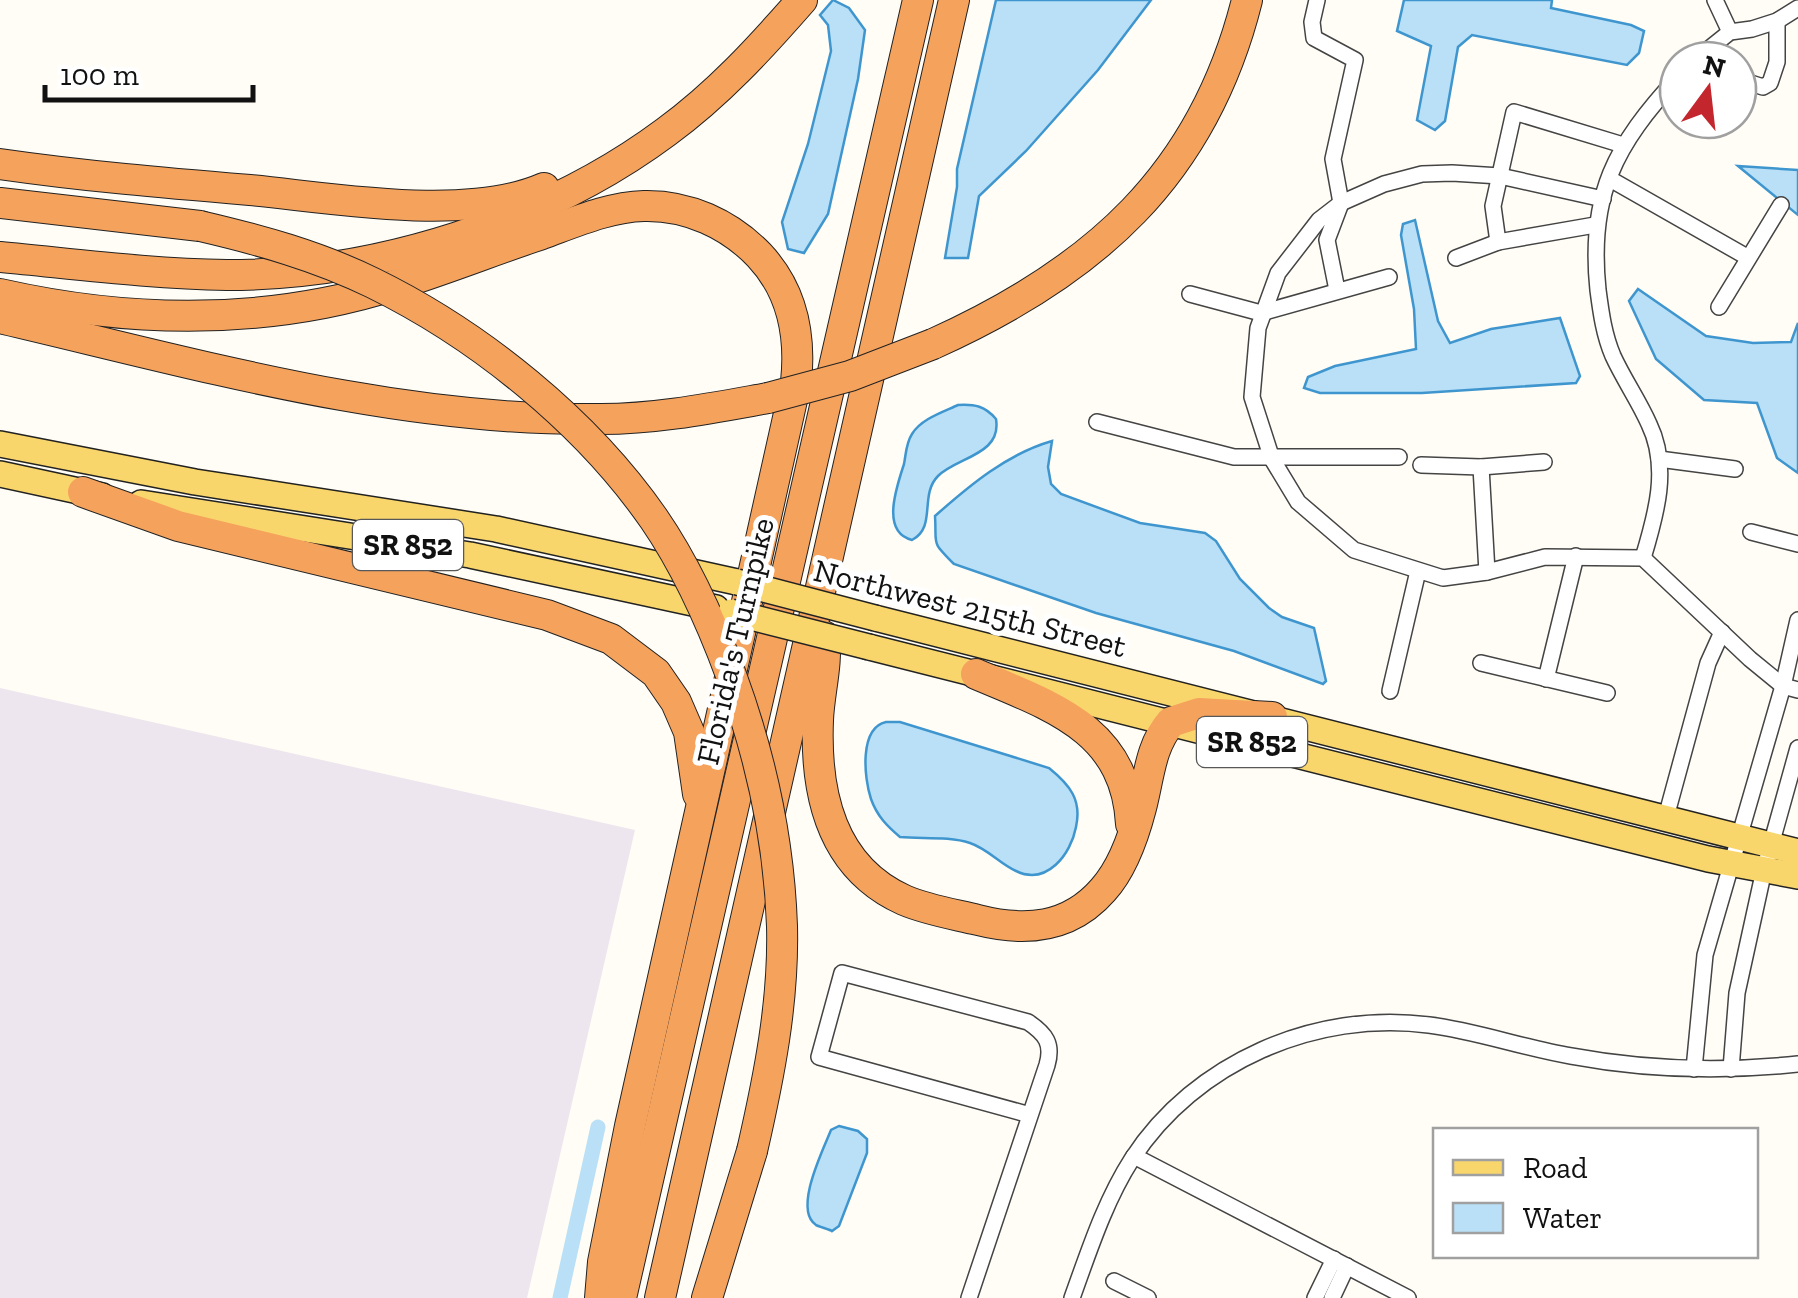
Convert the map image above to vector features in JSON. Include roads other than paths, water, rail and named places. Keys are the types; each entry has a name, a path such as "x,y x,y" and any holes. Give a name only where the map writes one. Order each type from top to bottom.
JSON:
{"highway":[{"path":"0,257 227,274 361,264 509,221 615,166 665,133 706,101 802,0"},
{"name":"Florida's Turnpike","path":"621,1298 918,0"},
{"path":"660,1298 954,0"},
{"path":"0,318 319,391 434,410 602,419 683,413 768,398 850,376 933,344 1000,312 1085,258 1136,210 1179,156 1223,73 1247,0"},
{"path":"0,164 318,197 439,205 488,202 536,191 616,151 759,47"},
{"path":"0,202 200,226 264,240 374,283 454,330 555,406 607,459 654,519 686,572 716,636 756,747 770,804 779,872 782,930 775,1038 752,1151 707,1298"},
{"path":"0,294 119,314 248,314 362,294 623,208 680,210 700,215 733,232 764,260 784,290 796,327 798,363 791,412 630,1126 603,1262 600,1298"},
{"path":"83,492 178,526 547,614 610,639 656,674 683,715 692,749 700,817"},
{"path":"818,599 826,648 817,742 824,796 842,847 858,869 876,884 919,905 1008,927 1044,926 1072,916 1106,888 1124,856 1140,812 1154,752 1171,722 1199,713 1272,717"},
{"path":"976,674 1046,703 1094,736 1124,782 1131,832"}],"main road":[{"name":"Northwest 215th Street","path":"0,444 196,482 508,531 738,582 1740,837 1798,876"},
{"name":"Northwest 215th Street","path":"0,474 83,492 470,555 731,612 1732,864 1798,852"}],"street":[{"path":"1317,0 1312,22 1314,38 1356,60 1333,159 1341,203 1327,240 1337,290"},
{"path":"1715,0 1730,32"},
{"path":"1720,40 1730,32 1752,30 1777,21 1798,8"},
{"path":"1758,84 1766,86 1777,62 1777,21"},
{"path":"1643,558 1656,516 1658,459 1652,429 1613,356 1602,320 1595,225 1623,145 1658,102"},
{"path":"1498,242 1493,206 1514,112 1623,145"},
{"path":"1603,199 1500,176 1422,174 1384,184 1341,203 1319,220 1278,272 1261,313 1252,396 1272,460 1298,502 1354,550 1443,578 1487,572 1526,560 1576,556 1643,558 1722,632 1791,688"},
{"path":"1610,178 1747,257"},
{"path":"1719,306 1781,205"},
{"path":"1456,258 1498,242 1595,225"},
{"path":"1190,294 1261,313 1390,278"},
{"path":"1097,422 1234,457 1399,457"},
{"path":"1658,459 1735,469"},
{"path":"1421,465 1482,467 1544,462"},
{"path":"1482,467 1487,572"},
{"path":"1752,532 1798,544"},
{"path":"1546,679 1576,556"},
{"path":"1390,692 1418,571"},
{"path":"1694,1070 1705,956 1740,837 1791,688 1798,620"},
{"path":"1666,817 1708,663 1722,632"},
{"path":"1481,662 1607,693"},
{"path":"1732,1069 1737,993 1767,858 1798,748"},
{"path":"969,1298 1030,1114 1050,1053 1049,1042 1028,1022 842,973 820,1057 1030,1114"},
{"path":"1072,1298 1098,1227 1134,1156 1160,1123 1218,1073 1258,1051 1307,1033 1385,1022 1429,1025 1570,1056 1694,1070 1798,1064"},
{"path":"1134,1156 1408,1298"},
{"path":"1315,1298 1341,1263"},
{"path":"1332,1298 1341,1263"},
{"path":"1114,1280 1148,1298"}],"water":[{"path":"833,0 849,8 865,30 828,214 804,253 788,249 782,222 808,144 831,51 828,25 820,15"},
{"path":"996,0 1151,0 1098,70 1026,151 979,196 968,258 945,258 957,169"},
{"path":"1404,0 1552,0 1551,8 1644,31 1639,53 1627,65 1472,35 1458,47 1445,121 1435,130 1417,120 1431,46 1397,31"},
{"path":"1738,166 1798,170 1798,215"},
{"path":"1415,220 1438,321 1450,343 1491,329 1560,318 1580,376 1576,383 1422,393 1320,393 1304,388 1308,377 1335,366 1416,349 1414,309 1401,235 1403,224"},
{"path":"1638,289 1706,336 1753,343 1791,342 1798,323 1798,473 1777,458 1757,403 1704,400 1656,359 1629,301"},
{"path":"958,405 988,411 996,419 996,431 985,448 938,476 929,492 924,527 912,540 896,528 893,507 908,441 921,424"},
{"path":"1052,441 1048,467 1051,484 1061,494 1140,523 1205,533 1216,541 1240,579 1269,608 1314,628 1326,681 1323,684 1234,651 1096,613 954,564 936,542 935,516 1004,462"},
{"path":"886,722 900,722 1049,768 1076,801 1073,837 1063,857 1047,871 1027,875 970,843 900,837 876,811 867,779 866,755 871,734"},
{"path":"839,1126 858,1131 867,1139 867,1153 839,1226 832,1231 816,1225 808,1207 817,1165 831,1130"}],"waterway":[{"path":"560,1298 598,1127"}]}
